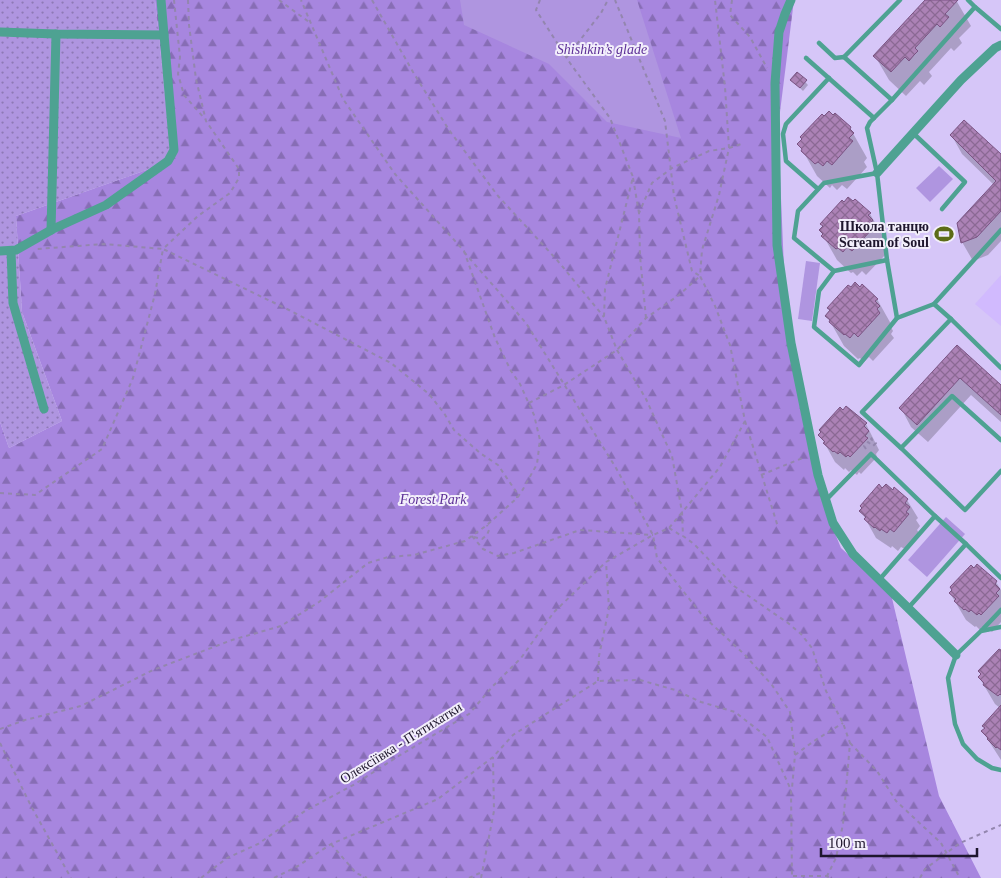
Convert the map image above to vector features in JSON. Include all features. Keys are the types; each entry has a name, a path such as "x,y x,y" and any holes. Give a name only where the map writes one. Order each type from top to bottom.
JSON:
{"street":[{"path":"0,251 16,250 51,230 106,205 168,161 174,150 161,0"},
{"path":"791,0 780,32 774,83 777,245 791,343 825,501 832,523 853,554 909,607 956,656"},
{"path":"0,32 164,35"},
{"path":"51,230 56,34"},
{"path":"877,173 961,80 995,48 1001,45"},
{"path":"11,251 13,304 44,409"}],"lane":[{"path":"819,42 836,58 844,57 900,0"},
{"path":"968,0 1001,29"},
{"path":"898,318 887,260 877,173 867,128 975,7"},
{"path":"844,57 892,100"},
{"path":"806,58 874,118"},
{"path":"818,189 786,161 783,134 786,124 828,78"},
{"path":"913,133 966,182 942,209"},
{"path":"834,271 794,238 798,211 824,183 877,173"},
{"path":"887,260 834,271 819,291 814,327 859,365 898,318 934,304 1001,230"},
{"path":"934,304 1001,368"},
{"path":"950,319 862,412 965,510 1001,471"},
{"path":"901,448 952,396 1001,440"},
{"path":"825,501 872,454 1001,578"},
{"path":"879,580 935,516"},
{"path":"909,607 966,544"},
{"path":"1001,610 956,656 948,678 955,724 963,744 977,759 992,768 1001,770"},
{"path":"980,631 1001,627"}],"path":[{"path":"0,493 35,495 102,449 133,378 155,294 163,249 198,216 230,193 240,178 239,170 206,121 184,95 178,74 180,57 174,0"},
{"path":"188,0 189,25 196,79 206,121"},
{"path":"279,0 310,22"},
{"path":"301,0 343,99 395,174 526,323 612,461 653,535 656,558 702,615 744,654 772,685 790,712 795,755 791,790 792,877 832,878"},
{"path":"372,0 413,72 455,138 498,196 557,260 604,317 617,350 646,399 672,456 682,512 683,536"},
{"path":"540,0 536,10 610,118 632,177 639,213 640,256 646,318"},
{"path":"567,57 601,13 608,0"},
{"path":"615,0 665,120 674,196 692,271 700,276"},
{"path":"715,0 725,87 729,148 719,195 702,250 700,276 715,306 730,345 744,421 778,527"},
{"path":"732,0 730,15 750,37 767,68"},
{"path":"639,213 652,183 672,168 709,151 729,148 744,143"},
{"path":"604,317 605,289 632,177"},
{"path":"30,250 104,244 163,249 290,310 391,363 429,394 454,430 480,453 498,465 517,493 517,498"},
{"path":"0,729 25,720 81,706 153,670 232,640 281,626 319,602 368,563 388,557 414,555 465,541 487,525 517,498 537,464 540,440 534,415 495,338 464,251"},
{"path":"529,403 564,385 617,350 646,318 680,295 700,276"},
{"path":"744,421 720,467 669,528 694,544 734,586 800,634 812,648 826,691 850,743 877,771 896,801 941,843 960,878"},
{"path":"868,442 873,446 876,443 871,439 877,432"},
{"path":"760,475 782,465 814,455"},
{"path":"472,536 482,539 489,530 487,525"},
{"name":"Олексіївка - П'ятихатки","path":"201,878 227,858 258,844 305,811 354,784 470,714 493,686 521,658 554,612 606,562 669,528"},
{"path":"472,536 483,549 498,556 514,553 580,530 653,535"},
{"path":"598,681 599,656 609,608 606,562"},
{"path":"274,878 298,866 332,844 438,799 493,758 513,735 598,681 640,680 675,690 701,702 735,712 767,737 791,790"},
{"path":"795,755 842,723"},
{"path":"0,743 31,806 71,878"},
{"path":"826,877 836,858 843,824 850,743"},
{"path":"482,878 494,811 493,758"},
{"path":"920,878 925,869 960,842 1001,825"},
{"path":"332,844 356,873 367,878"},
{"path":"468,878 483,871"}],"shaded area":[{"path":"1001,275 1001,326 975,304"}],"green space":[{"path":"0,0 155,0 172,161 16,216 22,312 62,421 9,448 0,422"},
{"name":"Forest Park","path":"155,0 794,0 778,128 786,315 823,504 841,548 891,594 939,796 981,878 0,878 0,422 9,448 62,421 22,312 16,216 172,161"},
{"name":"Shishkin’s glade","path":"460,0 637,0 681,138 607,122 549,64 464,25"},
{"path":"939,166 953,179 930,202 916,188"},
{"path":"806,261 820,263 812,321 798,319"},
{"path":"946,517 965,534 927,577 908,560"}],"building":[{"path":"925,0 958,0 945,14 949,17 940,27 937,24 915,48 918,51 909,61 905,57 891,72 873,56"},
{"path":"797,72 807,80 800,88 790,80"},
{"path":"829,111 833,115 835,113 851,127 850,129 854,133 849,138 853,141 832,165 827,161 823,166 818,162 815,164 801,151 802,149 797,144 802,139 800,137 822,114 824,116"},
{"path":"964,120 1001,154 1001,211 977,237 961,243 957,223 996,181 950,135"},
{"path":"848,197 853,201 855,199 871,213 868,215 873,220 870,224 874,227 852,251 847,247 843,252 838,248 836,249 821,236 823,234 819,230 823,226 820,224 842,200 844,202"},
{"path":"855,282 860,287 862,284 878,299 875,301 880,306 877,309 880,313 858,337 854,333 850,338 829,322 830,320 825,316 830,310 827,308 848,285 851,287"},
{"path":"957,345 1001,385 1001,415 960,378 917,425 899,408"},
{"path":"846,406 867,423 864,426 869,431 865,436 868,438 850,457 848,455 846,457 840,452 838,454 833,452 823,443 825,442 818,435 821,432 819,430 840,407 843,410"},
{"path":"879,484 882,488 886,484 893,490 894,487 908,499 905,503 910,507 906,512 909,514 894,532 890,529 887,533 881,529 880,531 874,528 864,519 866,517 859,511 862,508 860,506"},
{"path":"977,564 997,581 995,584 1000,589 996,593 999,596 981,615 979,613 977,615 971,610 969,612 964,610 954,601 956,599 949,593 952,590 950,587 971,565 974,568"},
{"path":"999,649 1001,650 1001,695 998,696 983,685 984,683 978,677 981,674 978,671"},
{"path":"1001,705 1001,750 996,748 981,731 985,728 982,726"}],"place":[{"name":"Школа танцю Scream of Soul","path":"944,234"}]}
